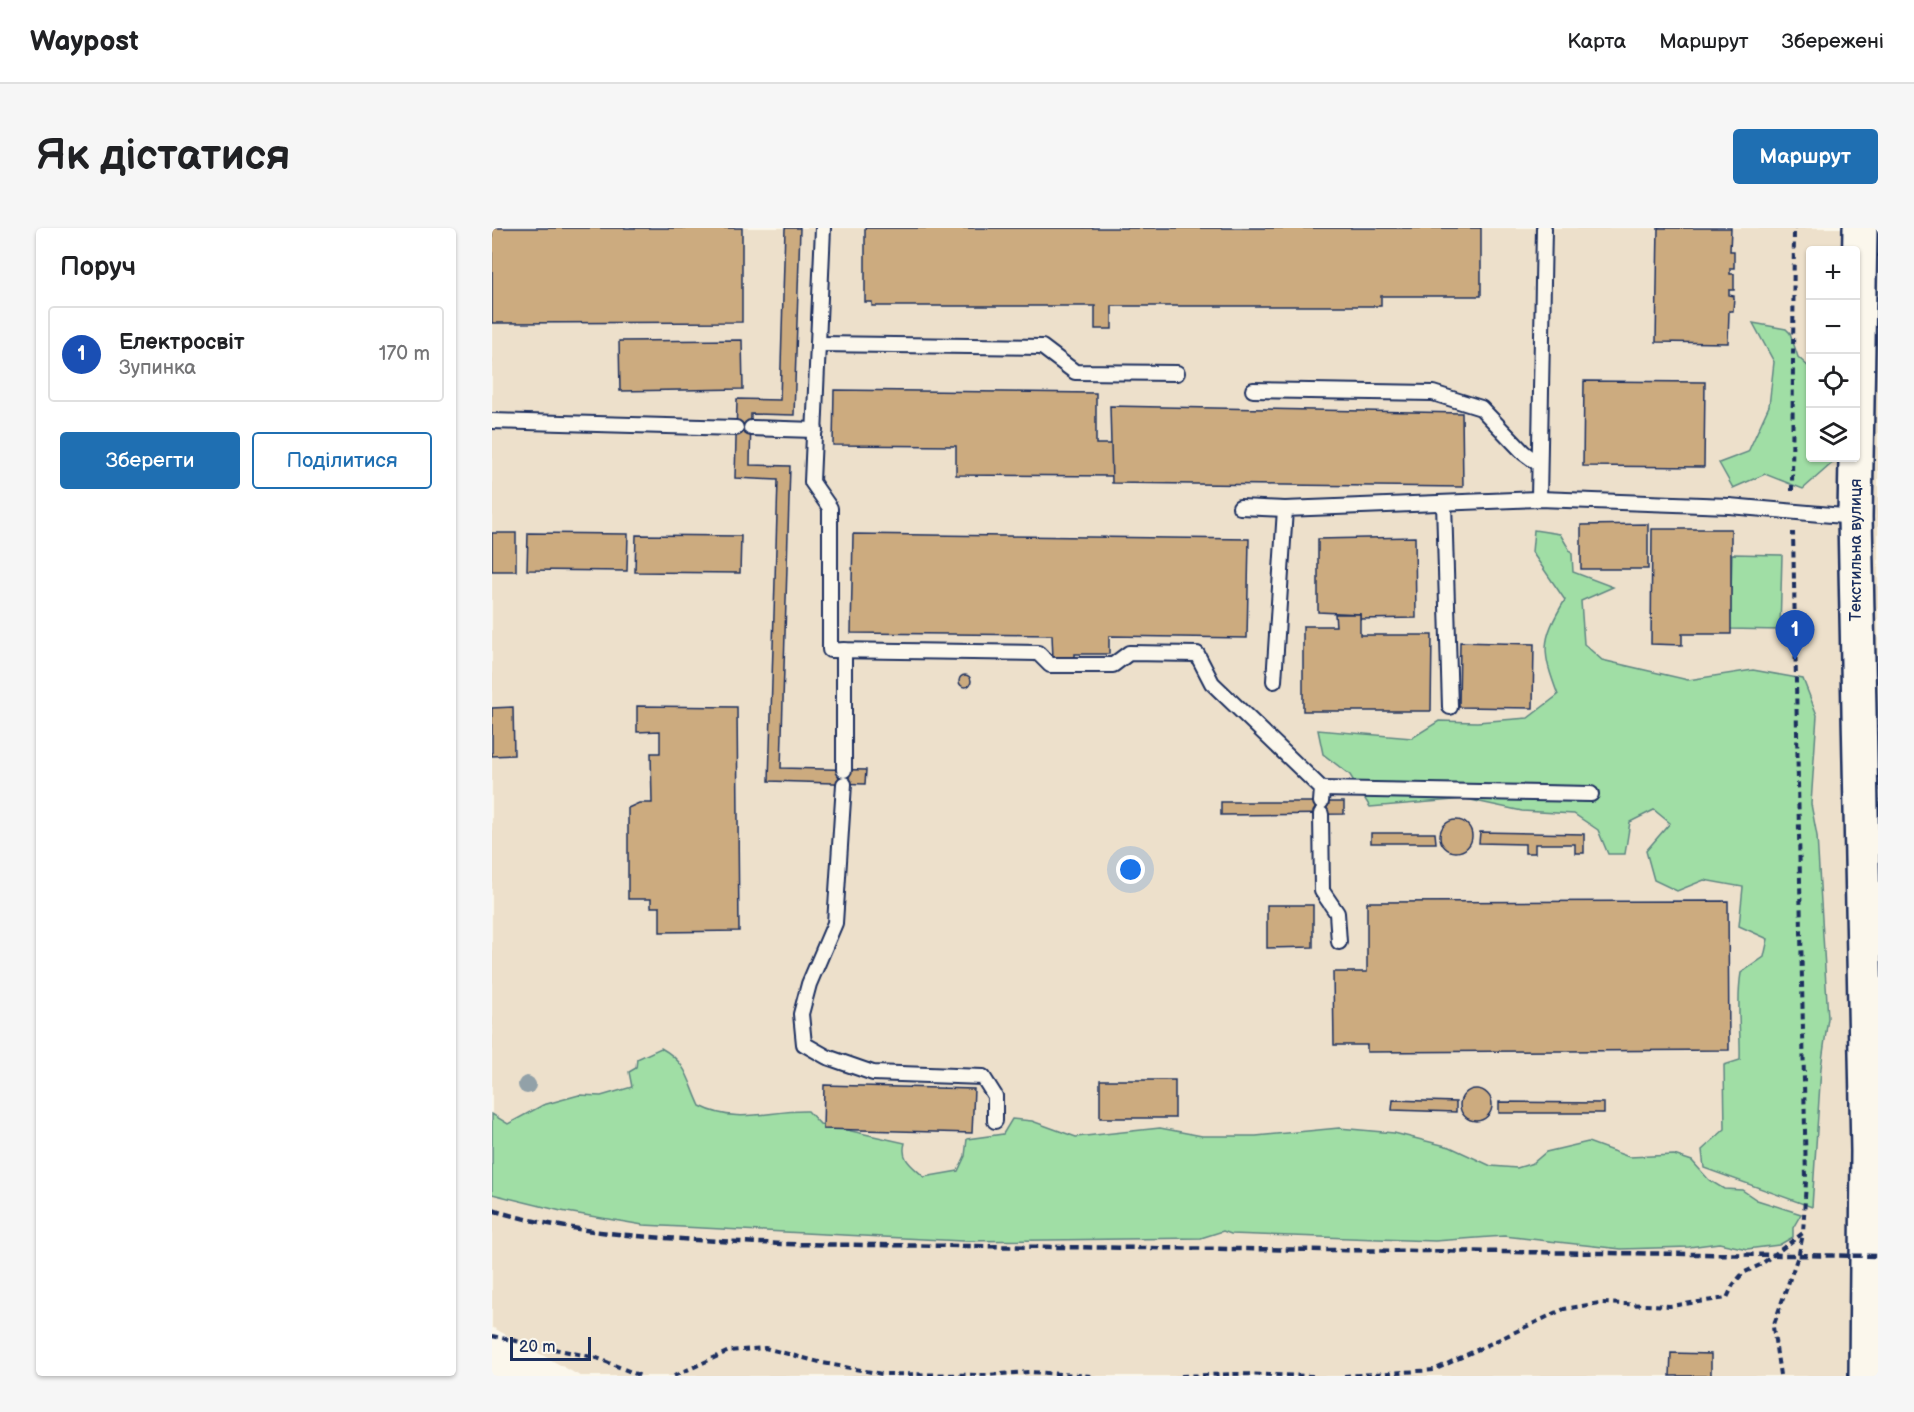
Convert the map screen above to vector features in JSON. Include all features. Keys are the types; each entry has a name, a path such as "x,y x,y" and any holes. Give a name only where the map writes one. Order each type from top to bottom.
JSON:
{"street":[{"name":"Текстильна вулиця","path":"1860,228 1855,516 1870,911 1873,1152 1872,1329 1866,1376"}],"lane":[{"path":"823,228 812,482 830,508 830,650 1038,653 1050,664 1113,665 1129,654 1197,654 1212,683 1321,802 1322,891 1337,913 1339,942"},
{"path":"1539,500 1544,228"},
{"path":"819,344 1042,347 1075,372 1177,373"},
{"path":"1253,390 1434,393 1481,408 1524,453 1539,464"},
{"path":"492,420 736,428"},
{"path":"752,428 815,430"},
{"path":"1240,507 1285,508 1539,500 1792,510 1855,516"},
{"path":"1444,503 1450,707"},
{"path":"1274,681 1285,508"},
{"path":"844,650 844,777 835,923 809,984 801,1014 804,1044 827,1057 873,1073 983,1077 995,1096 994,1121"},
{"path":"1321,802 1592,794"}],"path":[{"path":"1780,1375 1773,1327 1799,1253 1803,1233 1806,1181 1792,510 1794,228"},
{"path":"1344,1376 1434,1370 1564,1309 1600,1303 1670,1306 1728,1298 1733,1285 1743,1273 1760,1265 1803,1233"},
{"path":"492,1336 597,1358 641,1376"},
{"path":"674,1376 729,1352 765,1348 824,1364 882,1374 988,1375 1030,1372 1093,1376"},
{"path":"1181,1376 1236,1374 1313,1376"}],"shaded area":[{"path":"492,228 1878,228 1878,1376 580,1376 492,1327"}],"green space":[{"path":"1753,323 1786,329 1790,333 1798,357 1806,364 1806,462 1833,462 1803,489 1765,474 1733,488 1719,463 1748,452 1769,406 1774,362"},
{"path":"1534,530 1560,534 1572,554 1573,572 1613,587 1581,601 1584,644 1602,660 1688,680 1753,670 1803,679 1817,715 1811,804 1817,836 1828,1018 1821,1068 1812,1207 1704,1168 1702,1150 1725,1129 1724,1065 1740,1060 1741,973 1764,957 1768,939 1739,926 1743,887 1704,880 1677,891 1654,880 1646,851 1670,823 1654,810 1630,822 1625,854 1608,854 1598,830 1574,814 1522,811 1466,799 1370,807 1350,775 1323,754 1318,730 1412,738 1439,721 1477,722 1528,718 1558,695 1549,668 1546,647 1551,626 1565,600 1532,552"},
{"path":"1732,554 1782,555 1780,630 1730,629"},
{"path":"661,1048 682,1066 700,1106 714,1112 741,1116 808,1111 820,1124 905,1143 906,1158 924,1177 958,1171 965,1156 967,1139 1003,1134 1012,1119 1032,1121 1076,1137 1160,1128 1202,1136 1256,1136 1339,1128 1394,1133 1450,1147 1491,1166 1517,1168 1533,1163 1546,1152 1588,1142 1629,1157 1674,1155 1692,1161 1709,1180 1724,1189 1742,1190 1757,1200 1801,1214 1793,1228 1793,1237 1779,1245 1747,1249 1719,1243 1689,1247 1621,1249 1504,1236 1435,1241 1231,1234 1223,1231 1201,1238 962,1241 643,1225 561,1211 492,1194 492,1114 508,1124 543,1105 579,1095 601,1096 632,1087 629,1072 636,1068 637,1059"}],"building":[{"path":"492,228 742,228 742,322 492,323"},
{"path":"785,228 800,228 794,415 751,414 750,465 790,466 781,768 866,770 865,784 769,781 778,480 735,478 737,399 780,400"},
{"path":"865,228 1481,228 1481,296 1381,296 1381,306 1112,306 1112,329 1095,329 1095,306 872,306 872,302 865,302"},
{"path":"1658,228 1731,228 1730,251 1734,251 1734,268 1730,268 1730,274 1734,274 1734,290 1729,290 1729,295 1734,296 1733,311 1729,311 1728,343 1656,342"},
{"path":"742,340 743,389 620,391 619,341"},
{"path":"1584,381 1705,382 1704,467 1583,466"},
{"path":"834,390 1096,393 1096,444 1113,444 1113,476 956,475 956,446 833,445"},
{"path":"1110,406 1462,413 1463,487 1112,483"},
{"path":"1648,524 1648,569 1581,569 1581,525"},
{"path":"1652,529 1731,529 1731,634 1682,634 1682,645 1651,644"},
{"path":"492,533 516,533 516,571 492,571"},
{"path":"528,533 628,534 627,571 527,570"},
{"path":"853,534 1249,539 1247,638 1109,636 1109,654 1075,654 1075,658 1053,658 1052,635 851,633"},
{"path":"636,535 741,536 740,573 635,572"},
{"path":"1415,537 1416,618 1360,619 1360,614 1318,612 1318,539"},
{"path":"1335,614 1360,614 1360,635 1432,635 1431,711 1303,711 1303,626 1336,626"},
{"path":"1460,642 1534,644 1533,708 1459,707"},
{"path":"967,675 971,681 967,687 963,687 959,679"},
{"path":"637,706 737,707 739,931 660,932 660,907 651,907 651,899 628,899 628,808 639,803 652,803 651,753 660,753 660,731 637,732"},
{"path":"513,707 514,755 492,756 492,708"},
{"path":"1221,802 1344,802 1344,814 1221,815"},
{"path":"1456,820 1467,825 1472,836 1467,847 1456,852 1445,847 1440,836 1445,825"},
{"path":"1480,832 1584,834 1584,853 1575,853 1575,844 1535,844 1535,853 1525,853 1525,844 1479,843"},
{"path":"1371,833 1435,833 1436,843 1371,843"},
{"path":"1728,901 1729,1050 1367,1052 1367,1045 1334,1045 1333,972 1367,972 1367,902"},
{"path":"1267,905 1313,905 1313,947 1267,948"},
{"path":"1100,1080 1175,1080 1175,1118 1100,1118"},
{"path":"824,1085 974,1089 972,1133 823,1129"},
{"path":"1476,1089 1488,1093 1492,1105 1488,1117 1476,1121 1464,1117 1460,1105 1464,1093"},
{"path":"1393,1100 1456,1102 1456,1112 1392,1110"},
{"path":"1499,1102 1604,1103 1604,1113 1499,1113"},
{"path":"1671,1353 1711,1354 1711,1376 1670,1376"}],"railway":[{"path":"492,1210 599,1232 781,1244 1878,1256"}],"place":[{"name":"Електросвіт","path":"1795,660"}]}
